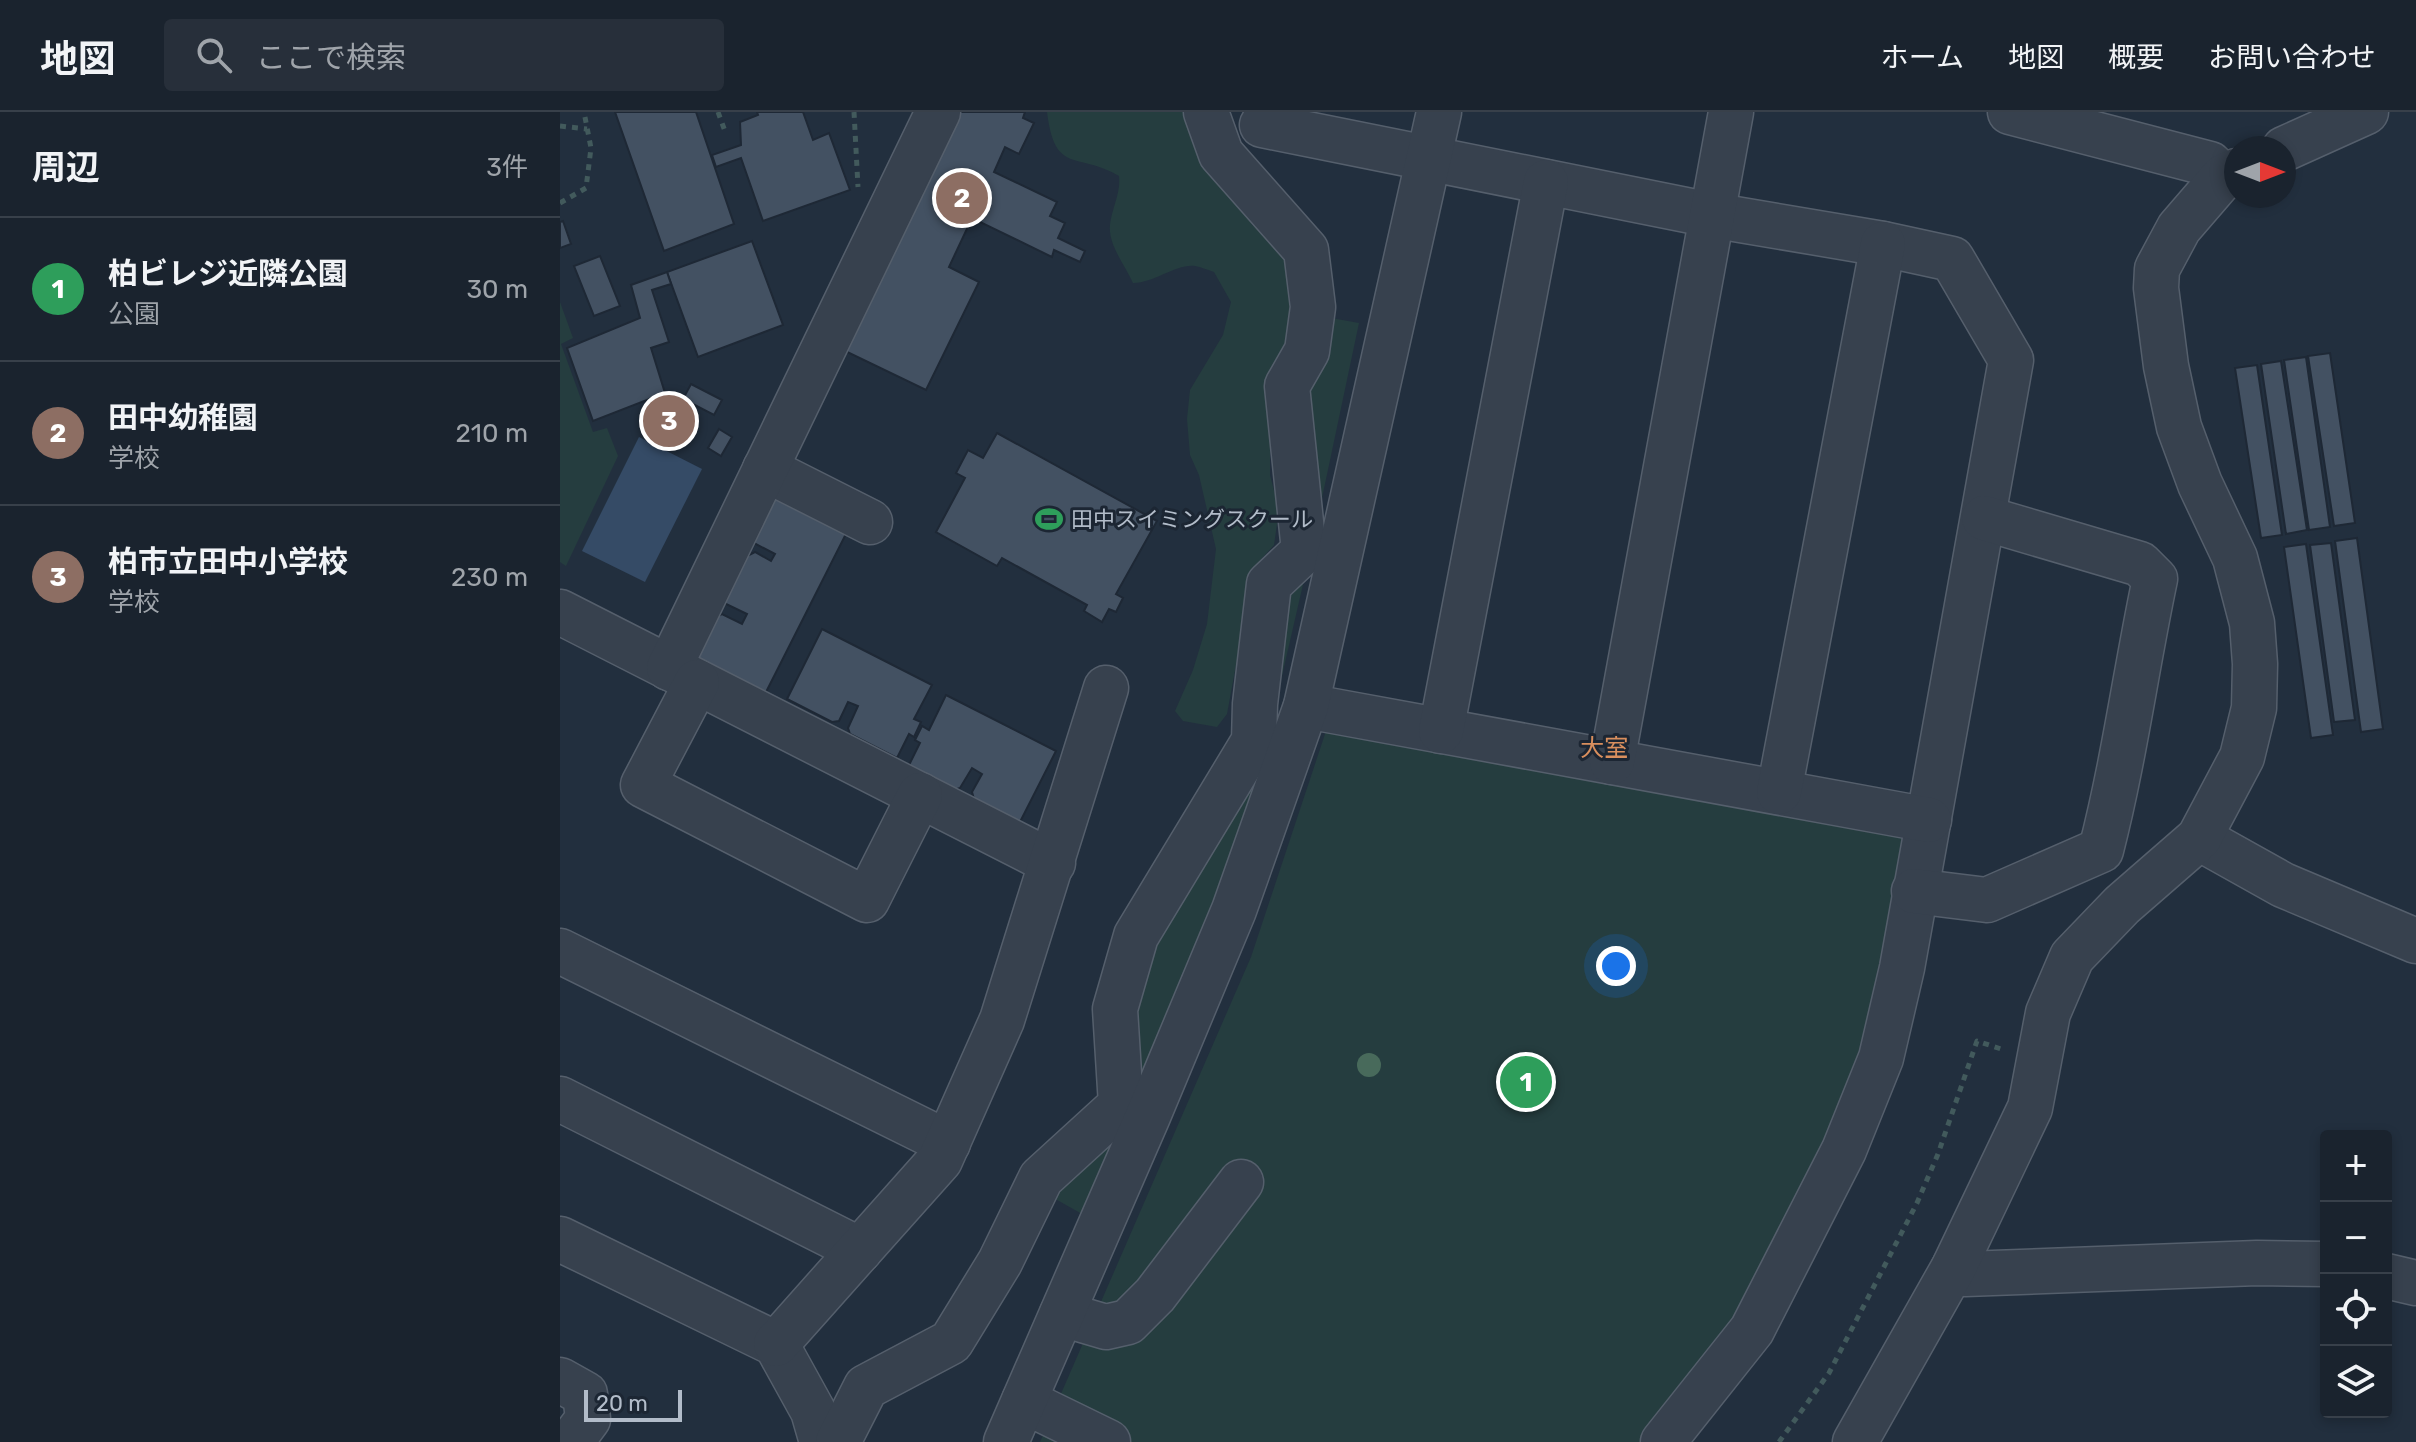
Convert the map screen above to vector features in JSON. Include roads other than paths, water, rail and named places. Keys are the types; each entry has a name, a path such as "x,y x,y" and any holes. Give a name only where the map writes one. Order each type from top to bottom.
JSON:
{"street":[{"path":"920,795 867,900 643,785 765,469 798,430 821,384 938,112"},
{"path":"1206,112 1221,154 1306,250 1313,307 1307,351 1287,386 1321,554"},
{"path":"1135,1111 1115,1009 1136,936 1272,746 1306,706 1321,554 1439,112"},
{"path":"1612,762 1731,112"},
{"path":"2010,112 2210,164 2224,171"},
{"path":"2296,144 2366,112"},
{"path":"1247,183 1263,118 1426,159 1952,259 2011,360 1902,968 1881,1058 1844,1150 1752,1330 1663,1442"},
{"path":"1866,1438 1954,1267 2030,1108 2048,1013 2072,957 2122,905 2199,838 2242,757 2254,708 2255,664 2248,600 2235,558 2200,484 2179,427 2166,366 2156,288 2157,269 2179,228 2224,179"},
{"path":"1441,731 1546,182"},
{"path":"1779,792 1883,244"},
{"path":"765,469 870,522"},
{"path":"1914,891 1987,900 2101,850 2117,790 2155,579 2140,564 1984,518"},
{"path":"1006,1442 1062,1314 1135,1111 1234,910 1272,746 1255,704 1269,584 1321,554"},
{"path":"560,612 1053,863"},
{"path":"776,1344 940,1160 1002,1020 1053,863 1093,696"},
{"path":"1306,706 1929,820"},
{"path":"2199,838 2283,885 2416,941"},
{"path":"560,951 948,1143"},
{"path":"560,1099 860,1250"},
{"path":"838,1442 866,1387 951,1342 1000,1262 1041,1178 1135,1111"},
{"path":"1062,1314 1106,1327 1128,1322 1155,1295 1241,1182"},
{"path":"560,1239 776,1344 813,1411 822,1442"},
{"path":"1954,1267 1965,1274 2257,1263 2320,1264"},
{"path":"2392,1277 2416,1283"},
{"path":"560,1380 585,1394 590,1434"},
{"path":"1024,1401 1108,1442"}],"water":[{"path":"639,437 702,469 645,582 582,551"}],"place":[{"name":"田中幼稚園","path":"962,198"},
{"name":"柏市立田中小学校","path":"669,421"},
{"name":"田中スイミングスクール","path":"1049,519"},
{"name":"柏ビレジ近隣公園","path":"1526,1082"}],"district":[{"name":"大室","path":"1604,748"}]}
